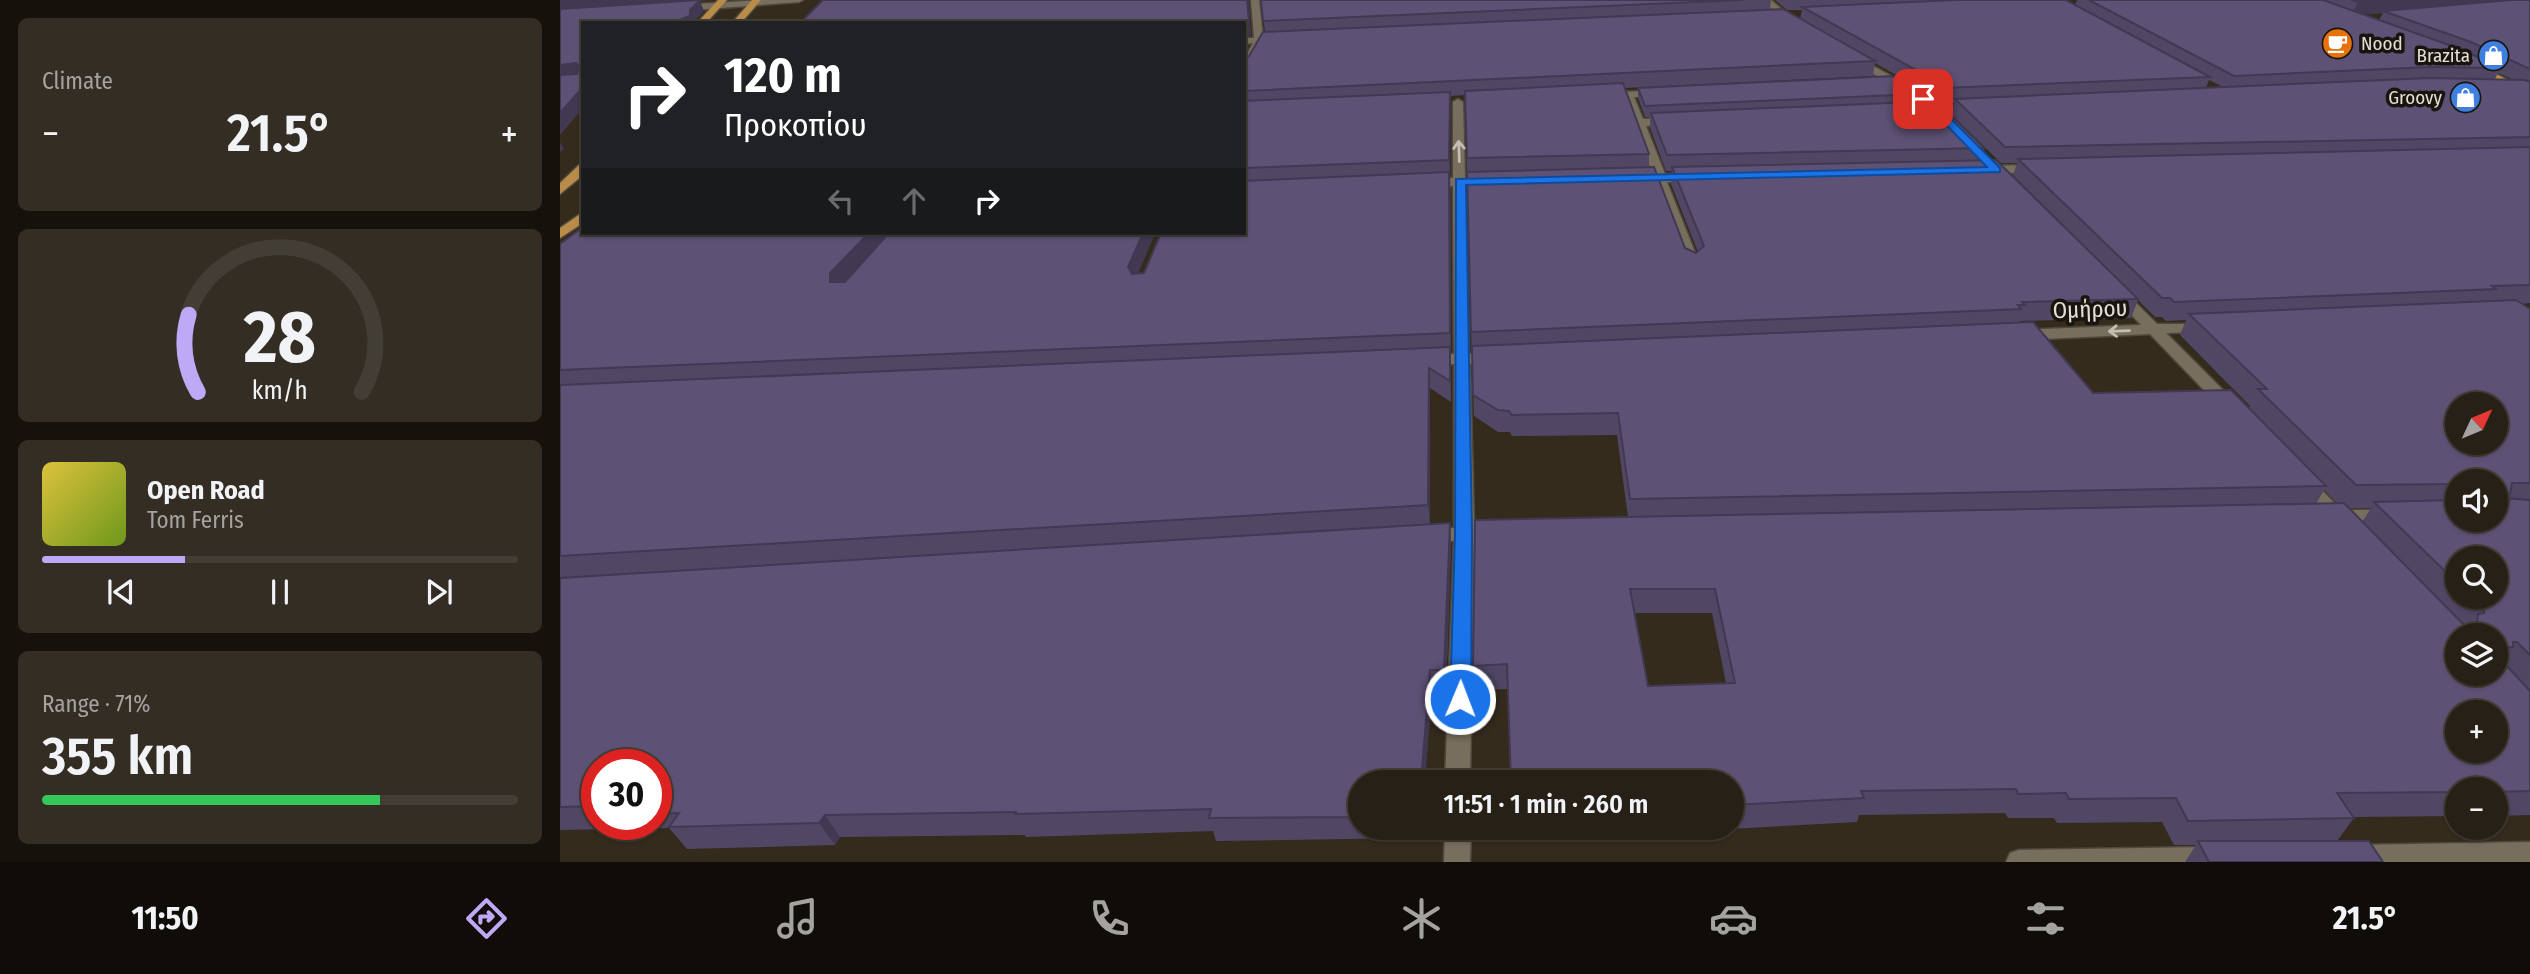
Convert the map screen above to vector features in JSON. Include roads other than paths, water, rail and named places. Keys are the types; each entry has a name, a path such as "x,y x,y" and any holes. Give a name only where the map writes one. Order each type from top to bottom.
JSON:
{"main road":[{"path":"738,21 755,1"},
{"path":"703,21 720,3"},
{"path":"2460,60 2527,91"},
{"path":"563,185 581,170"},
{"path":"560,234 581,219"}],"street":[{"path":"672,8 799,0"},
{"path":"1246,65 1259,41 1255,0"},
{"path":"1766,0 1804,30"},
{"path":"1246,41 1286,39"},
{"path":"1837,49 1943,109 1953,126"},
{"path":"1863,82 1891,81"},
{"path":"2488,86 2527,91"},
{"path":"1589,96 1669,92"},
{"path":"1628,94 1693,265"},
{"path":"1458,102 1464,534 1458,770"},
{"path":"1909,110 1943,109"},
{"path":"1639,123 1680,121"},
{"path":"1979,152 2015,189"},
{"path":"1969,171 2051,169"},
{"path":"1619,179 1713,177"},
{"path":"1406,184 1500,181"},
{"path":"2108,282 2241,418"},
{"name":"Ομήρου","path":"2002,336 2224,326"},
{"path":"1406,361 1517,357"},
{"path":"2288,467 2355,535"},
{"path":"2308,516 2403,516"},
{"path":"1408,537 1519,533"},
{"path":"1457,862 1458,840"},
{"path":"2336,857 2530,854"},
{"path":"2018,862 2240,859"}],"place":[{"name":"Nood","path":"2338,43"},
{"name":"Brazita","path":"2493,55"},
{"name":"Groovy","path":"2465,97"}]}
